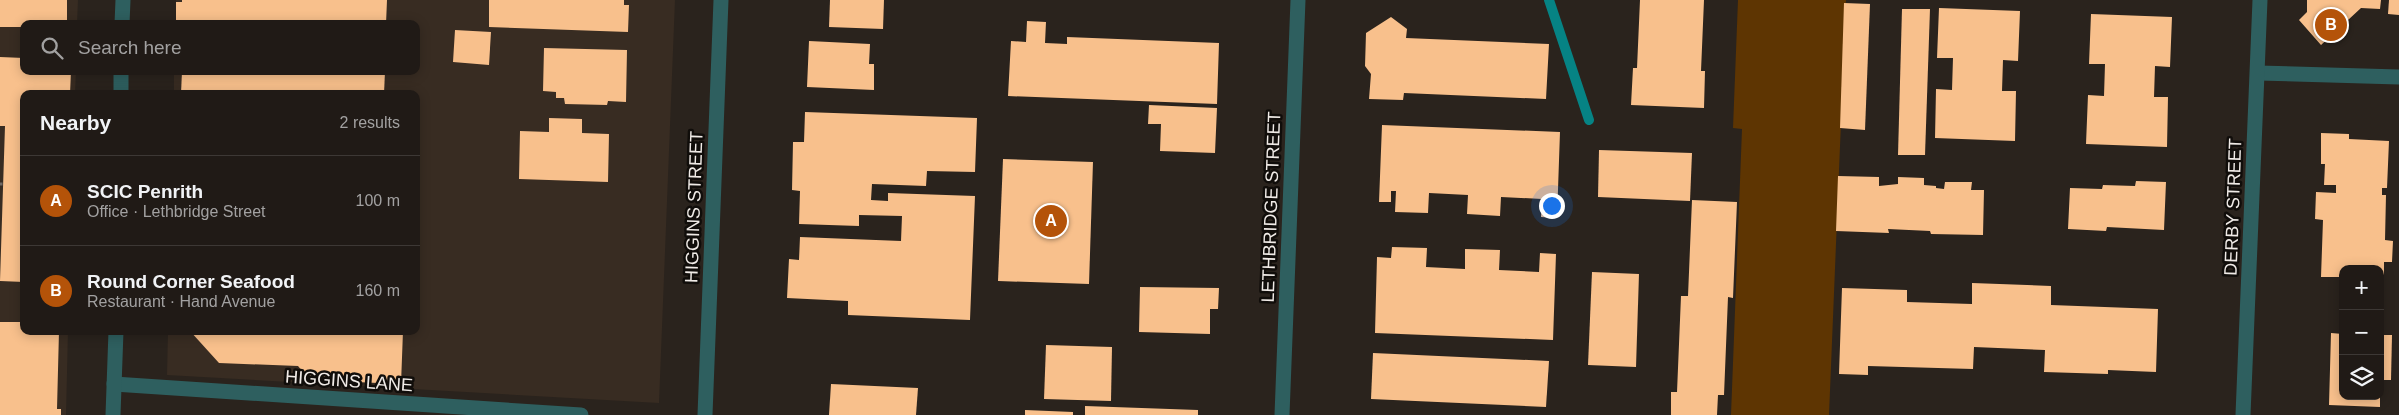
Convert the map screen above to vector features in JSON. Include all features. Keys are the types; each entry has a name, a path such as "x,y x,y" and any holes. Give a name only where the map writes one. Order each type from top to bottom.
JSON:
{"street":[{"path":"122,20 123,0"},
{"name":"HIGGINS STREET","path":"705,415 721,0"},
{"name":"LETHBRIDGE STREET","path":"1282,415 1298,0"},
{"name":"DERBY STREET","path":"2243,415 2260,0"},
{"path":"2258,73 2399,77"},
{"path":"121,75 121,90"},
{"path":"113,415 116,335"},
{"name":"HIGGINS LANE","path":"114,384 581,415"}],"shaded area":[{"path":"0,0 78,0 77,20 20,20 20,75 76,75 75,90 20,90 20,335 68,335 66,415 0,415"},
{"path":"176,0 675,0 659,403 167,375 168,335 420,335 420,90 174,90 174,75 420,75 420,20 176,20"},
{"path":"1738,0 1846,0 1829,415 1731,415 1742,129 1733,128"}],"building":[{"path":"0,0 67,0 67,20 20,20 20,27 0,27"},
{"path":"182,0 387,0 386,20 176,20 176,2 182,2"},
{"path":"489,0 624,0 624,5 629,5 628,32 489,27"},
{"path":"830,0 884,0 883,29 829,27"},
{"path":"1640,0 1704,0 1701,71 1705,71 1704,108 1631,105 1633,68 1637,68"},
{"path":"2307,0 2381,0 2380,9 2361,8 2321,45 2299,20 2307,12"},
{"path":"2389,0 2399,0 2399,15 2388,14"},
{"path":"1844,3 1870,4 1865,130 1840,128"},
{"path":"1939,8 2020,11 2018,61 2003,60 2002,91 2016,91 2015,141 1935,138 1936,89 1952,90 1953,58 1937,58"},
{"path":"1902,9 1930,9 1925,155 1898,155"},
{"path":"2091,14 2172,17 2170,67 2155,66 2154,97 2168,97 2167,147 2086,144 2088,95 2104,96 2105,64 2089,64"},
{"path":"1391,17 1407,29 1406,38 1549,44 1546,99 1404,93 1403,100 1369,99 1371,74 1365,66 1366,33"},
{"path":"1027,21 1046,22 1045,43 1067,44 1067,37 1219,43 1217,104 1008,96 1011,41 1026,42"},
{"path":"455,30 491,32 489,65 453,62"},
{"path":"809,41 870,44 869,64 874,64 874,90 807,87"},
{"path":"544,48 627,50 626,102 608,101 607,105 565,104 564,98 556,98 556,92 543,91"},
{"path":"0,57 20,58 20,75 71,75 70,90 20,90 20,282 0,281 5,126 0,126"},
{"path":"182,75 385,75 384,90 181,90"},
{"path":"1149,105 1217,108 1215,153 1160,151 1161,124 1148,124"},
{"path":"805,112 977,118 975,172 927,171 926,186 872,184 871,200 888,201 888,193 975,196 970,320 848,315 848,301 787,298 789,259 799,260 800,237 901,241 902,216 859,215 859,226 799,224 800,191 792,190 793,142 804,142"},
{"path":"549,118 582,119 582,133 609,134 608,182 519,179 520,131 549,132"},
{"path":"1382,125 1560,132 1557,218 1541,217 1542,199 1501,197 1500,216 1467,214 1468,195 1429,193 1428,213 1395,212 1396,191 1391,191 1391,202 1379,202"},
{"path":"2321,133 2349,134 2349,139 2389,141 2387,188 2382,188 2382,195 2386,195 2385,240 2393,241 2392,262 2384,262 2384,265 2339,265 2339,277 2321,277 2323,220 2315,219 2316,192 2336,193 2336,185 2324,185 2325,164 2321,164"},
{"path":"1599,150 1692,153 1690,201 1598,197"},
{"path":"1003,159 1093,162 1089,284 998,281"},
{"path":"1838,176 1879,177 1879,186 1898,184 1898,177 1924,178 1924,185 1944,189 1945,182 1972,182 1971,190 1984,190 1983,235 1931,234 1930,231 1888,229 1889,233 1836,231"},
{"path":"2136,181 2166,182 2164,230 2107,227 2106,231 2068,229 2070,188 2102,189 2103,185 2135,186"},
{"path":"1692,200 1737,202 1733,298 1728,297 1724,395 1718,395 1717,415 1671,415 1671,392 1677,392 1681,296 1688,296"},
{"path":"1392,247 1427,248 1426,267 1465,269 1465,249 1500,250 1499,270 1539,272 1540,253 1556,254 1553,340 1375,333 1377,257 1391,258"},
{"path":"1592,272 1639,274 1636,367 1588,365"},
{"path":"1972,283 2051,286 2051,305 2158,309 2156,372 2108,370 2108,374 2044,372 2045,350 1974,347 1973,369 1868,366 1868,375 1839,374 1842,288 1907,290 1907,302 1972,304"},
{"path":"1140,287 1219,288 1218,309 1210,309 1210,334 1139,332"},
{"path":"0,322 20,322 20,335 59,335 57,409 61,409 61,415 0,415"},
{"path":"2331,333 2339,334 2339,400 2380,400 2380,407 2329,405"},
{"path":"194,335 403,335 401,384 310,380 298,366 219,363"},
{"path":"2384,335 2392,335 2391,380 2384,380"},
{"path":"1046,345 1112,347 1111,401 1044,399"},
{"path":"1373,353 1549,361 1546,407 1371,399"},
{"path":"831,384 918,388 916,415 829,415"},
{"path":"1085,406 1198,410 1198,415 1085,415"},
{"path":"1025,410 1073,412 1073,415 1025,415"}],"waterway":[{"path":"1549,0 1589,120"}],"place":[{"name":"Round Corner Seafood","path":"2331,25"},
{"name":"SCIC Penrith","path":"1051,221"}]}
